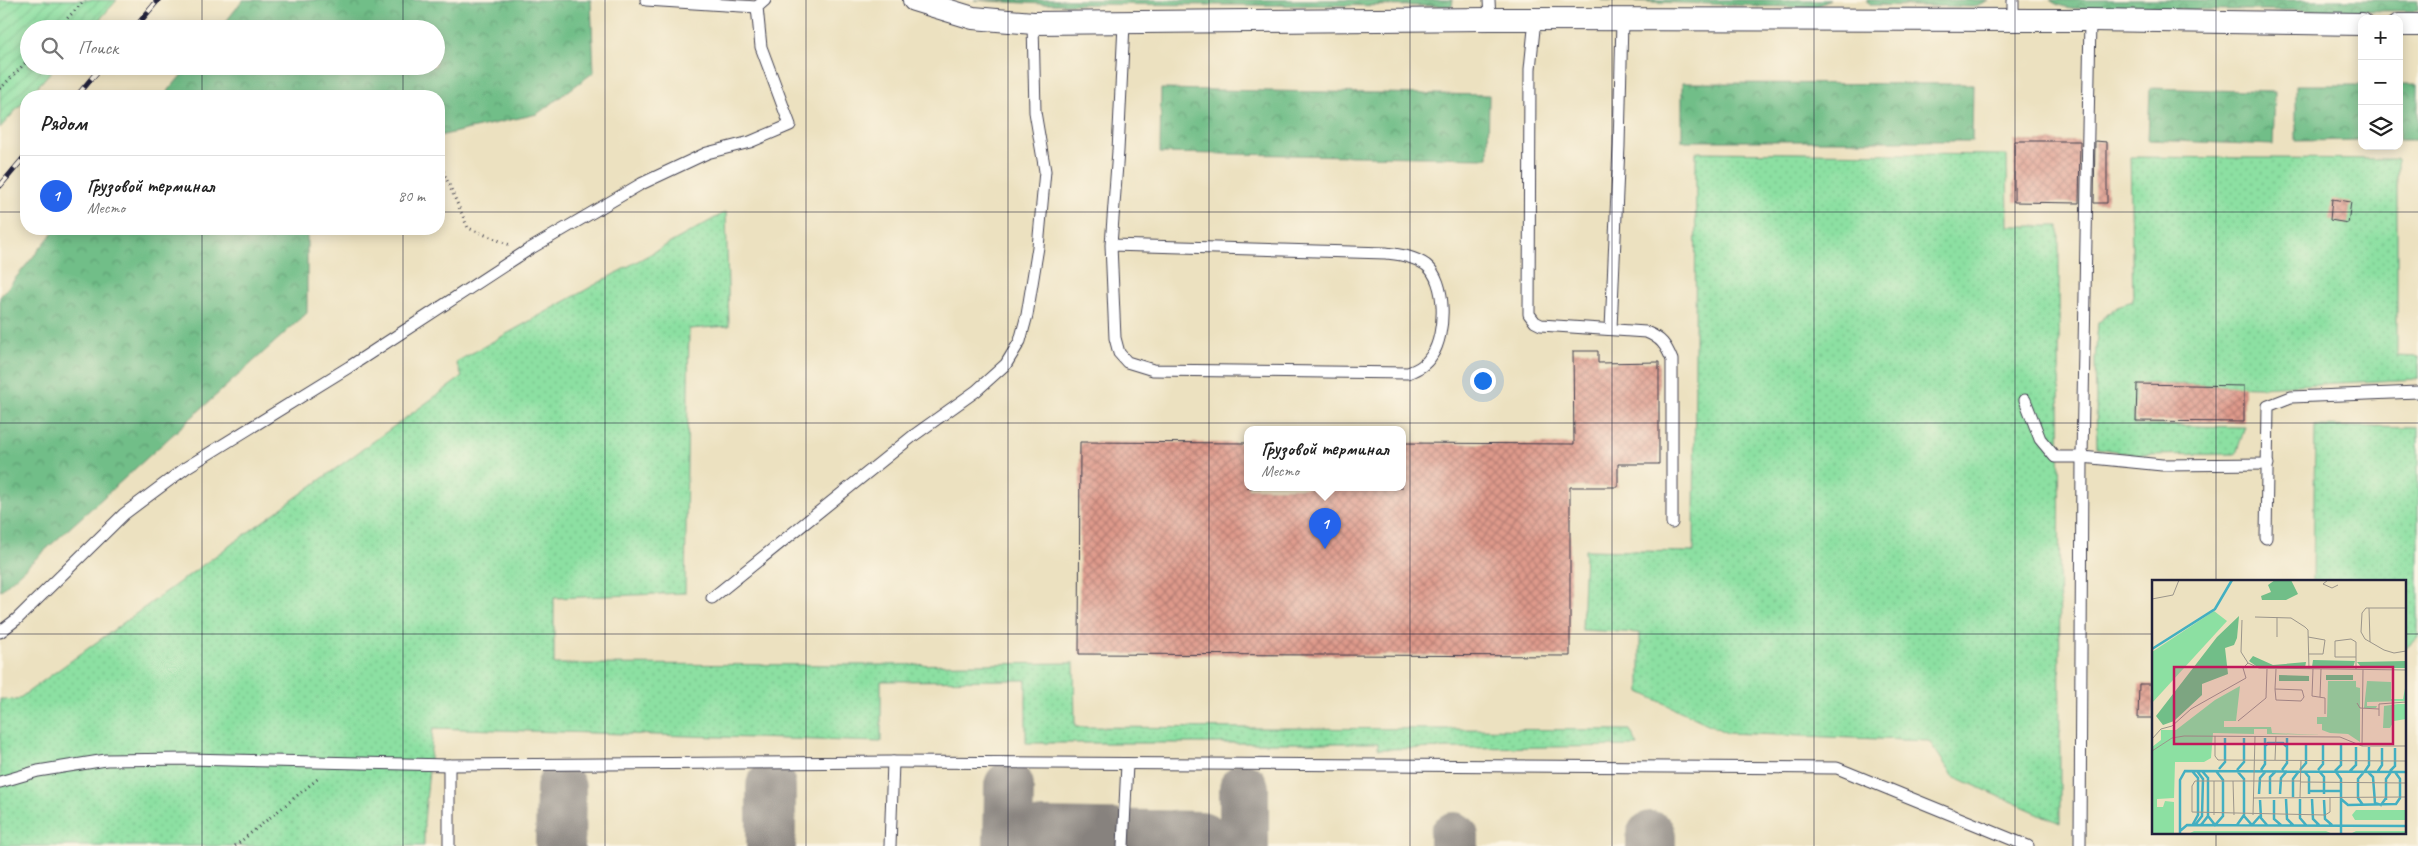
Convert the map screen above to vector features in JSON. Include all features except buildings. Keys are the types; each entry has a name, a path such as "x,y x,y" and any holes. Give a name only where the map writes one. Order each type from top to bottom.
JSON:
{"street":[{"path":"914,0 973,18 1033,23 1124,24 1490,9 1535,19 1622,20 2013,10 2090,20 2358,24"},
{"path":"2403,25 2418,25"}],"lane":[{"path":"0,632 17,619 124,514 187,467 349,367 528,250 641,184 707,153 750,142 790,125 761,47 761,4 646,0"},
{"path":"1535,19 1530,69 1529,314 1534,322 1540,325 1635,329 1657,336 1666,346 1672,360 1672,523"},
{"path":"1610,329 1619,146 1622,20"},
{"path":"2080,846 2082,457 2090,20"},
{"path":"712,598 913,436 976,391 1006,364 1020,341 1027,315 1038,247 1045,171 1036,112 1033,23"},
{"path":"1111,245 1376,252 1410,256 1427,266 1435,276 1440,291 1441,333 1433,355 1422,367 1408,373 1154,370 1127,362 1119,353 1115,338 1111,245 1124,24"},
{"path":"2266,538 2268,406 2291,397 2418,392"},
{"path":"2025,400 2040,439 2055,457 2082,457 2162,466 2268,464"},
{"path":"0,782 38,772 106,760 188,759 449,765 893,762 1837,768 2028,846"},
{"path":"890,846 893,762"},
{"path":"1123,846 1127,764"},
{"path":"449,765 449,846"}],"path":[{"path":"66,20 85,0"},
{"path":"0,89 20,68"},
{"path":"445,176 468,228 502,243 528,250"},
{"path":"235,846 338,762"}],"green space":[{"path":"0,0 117,0 99,20 20,20 20,75 48,75 34,90 20,90 20,106 0,128"},
{"path":"243,0 591,0 594,72 537,114 445,135 445,90 169,90 182,75 445,75 445,20 227,20"},
{"path":"974,0 1453,0 1452,6 1042,4"},
{"path":"1601,0 1830,0 1814,8"},
{"path":"1866,0 1988,0 1974,7 1870,5"},
{"path":"2050,0 2418,0 2418,11 2087,9 2070,8"},
{"path":"1682,83 1973,84 1972,141 1682,141"},
{"path":"2403,84 2418,84 2418,140 2403,140"},
{"path":"2296,85 2358,85 2358,140 2296,141"},
{"path":"2150,88 2275,92 2273,145 2148,140"},
{"path":"1161,89 1489,95 1488,158 1160,153"},
{"path":"1696,152 2007,155 2008,226 2059,226 2060,823 1953,776 1929,741 1727,733 1640,692 1640,633 1582,630 1585,550 1694,552"},
{"path":"2130,157 2397,159 2397,356 2418,357 2418,379 2258,387 2135,383 2134,425 2245,427 2236,454 2140,455 2097,448 2095,360 2098,323 2117,306 2133,301"},
{"path":"726,212 729,326 689,329 685,593 554,598 554,664 879,665 1074,663 1075,727 1630,730 1638,746 1378,749 1378,743 1026,743 1026,680 881,681 881,742 433,728 424,822 424,846 0,846 0,699 17,700 462,377 456,362"},
{"path":"51,235 307,235 307,313 0,591 0,297"},
{"path":"2315,426 2418,428 2418,637 2406,648 2406,580 2313,580"}],"taxiway":[{"path":"771,786 771,846"},
{"path":"1008,846 1009,786"},
{"path":"560,846 561,788"},
{"path":"1244,788 1244,846"},
{"path":"1023,846 1034,835 1043,833 1201,836 1221,846"},
{"path":"1651,836 1651,846"},
{"path":"1454,837 1454,846"}],"railway":[{"path":"141,20 158,0"},
{"path":"82,90 94,75"},
{"path":"0,186 20,162"}],"place":[{"name":"Грузовой терминал","path":"1325,549"}]}
